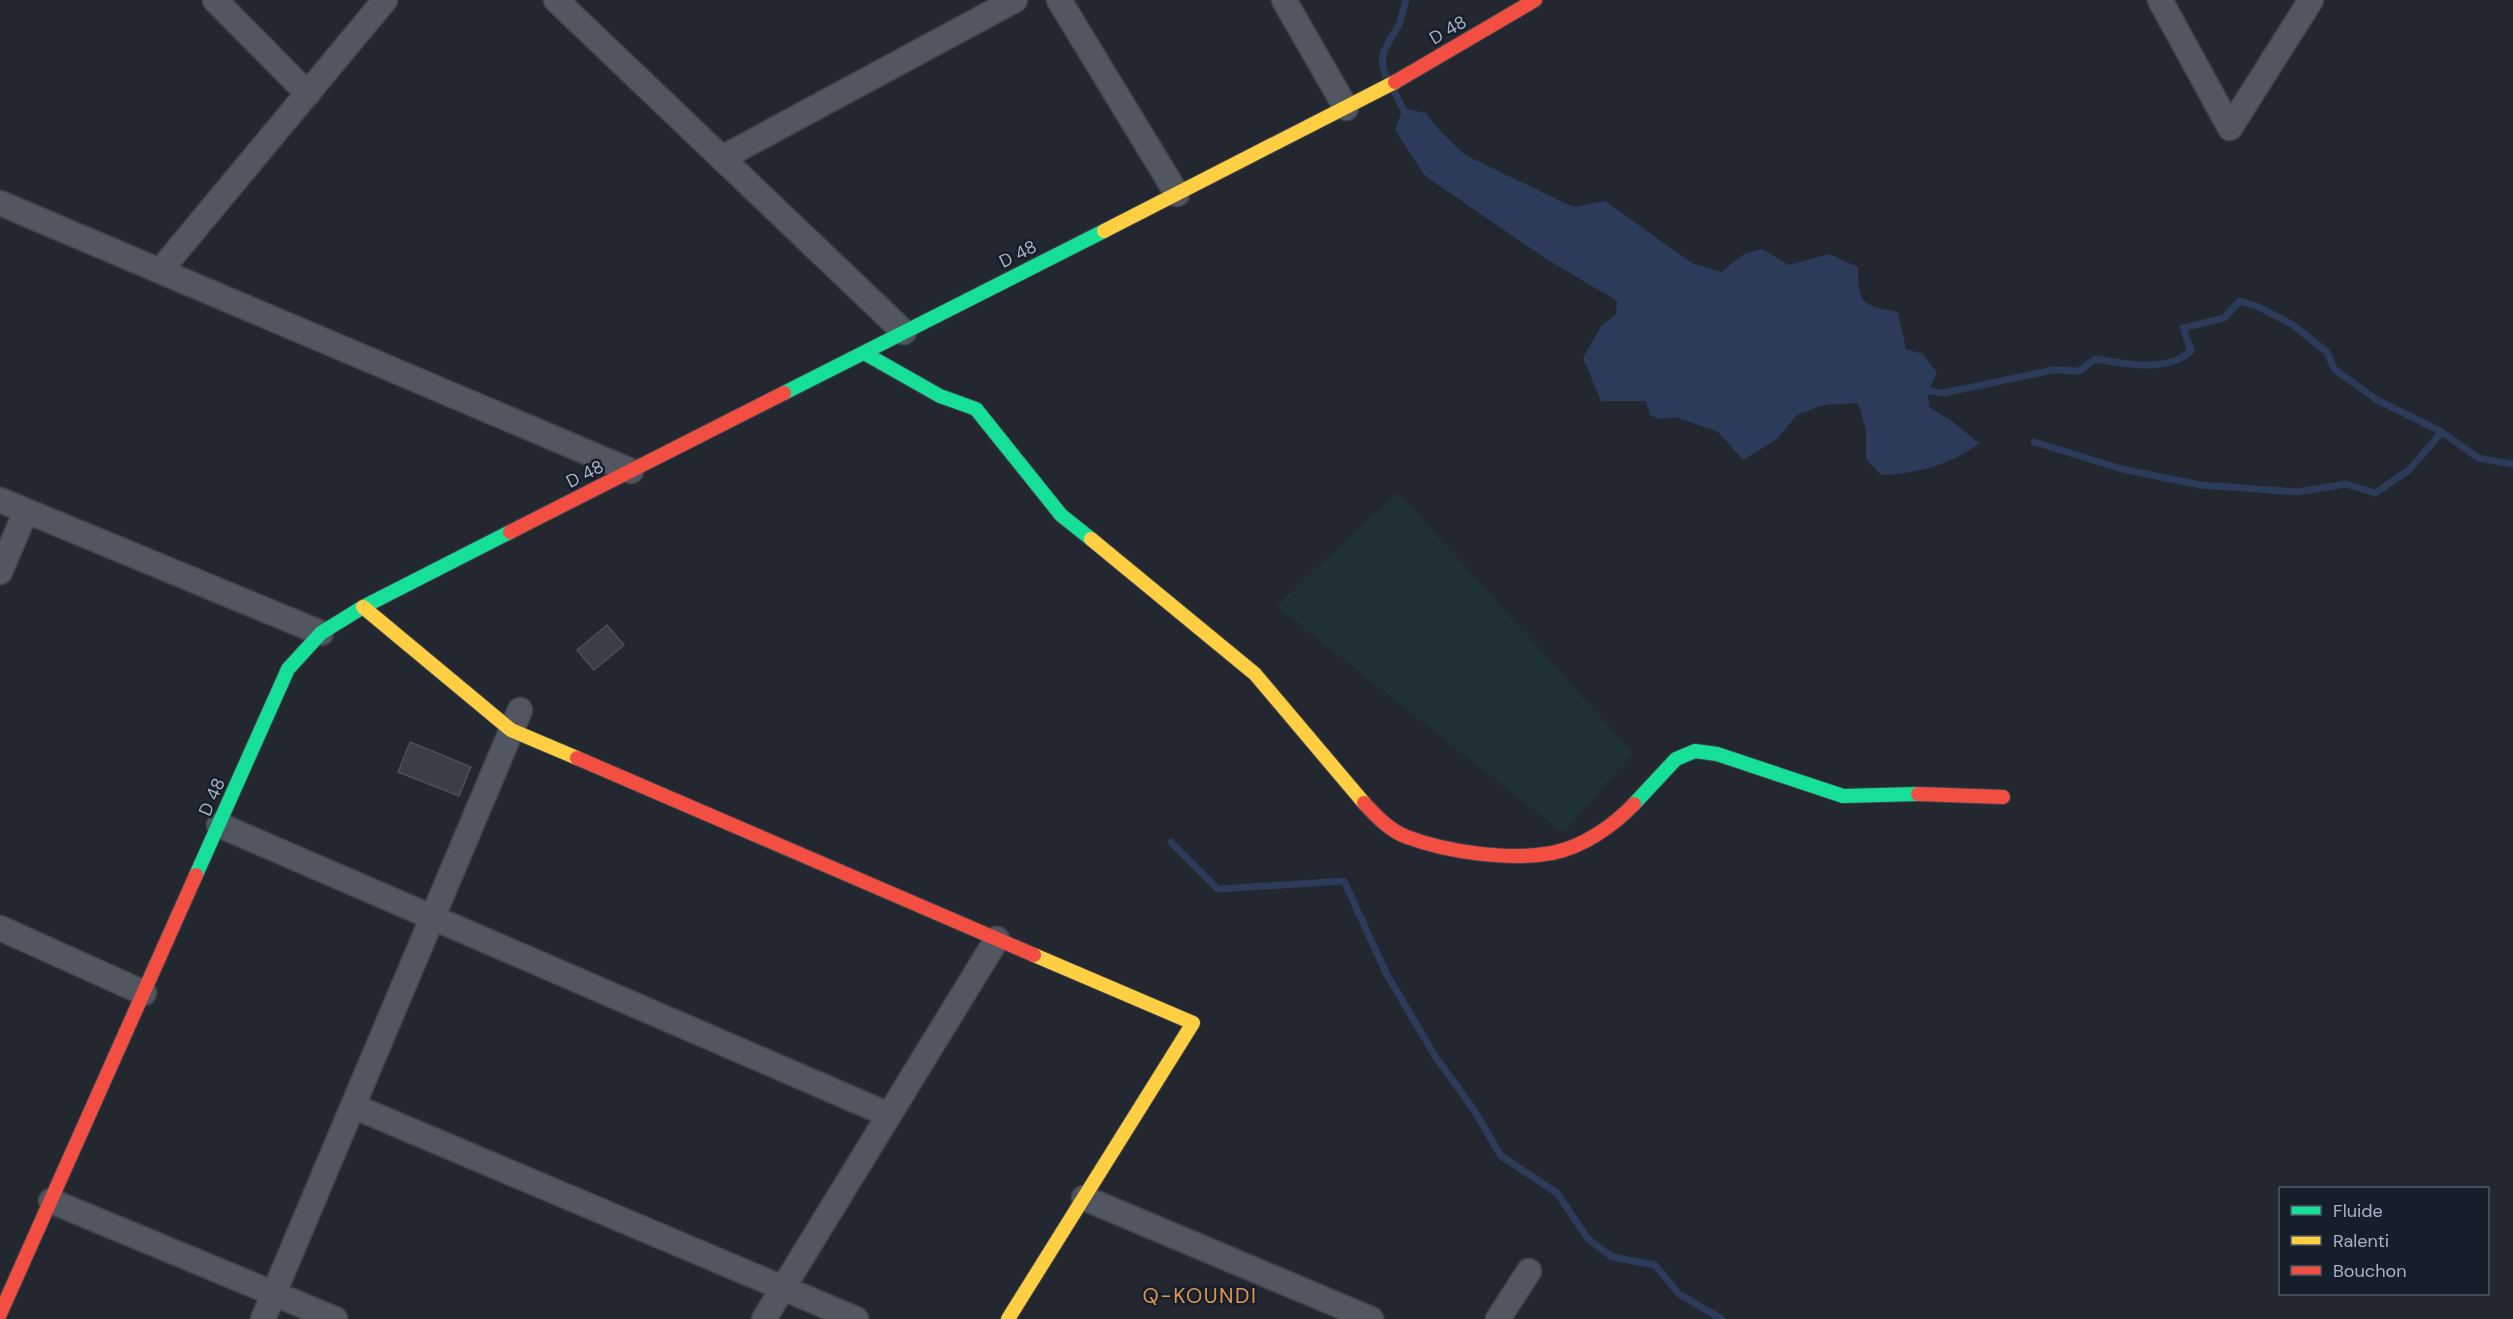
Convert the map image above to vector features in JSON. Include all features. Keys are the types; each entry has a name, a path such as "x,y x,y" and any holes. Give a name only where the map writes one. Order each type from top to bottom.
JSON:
{"street":[{"path":"215,0 308,94"},
{"path":"160,271 385,0"},
{"path":"722,158 1015,0"},
{"path":"1059,0 1177,194"},
{"path":"1284,0 1346,108"},
{"name":"D 48","path":"0,1314 288,669 321,633 363,607 1381,90 1536,0"},
{"path":"2160,0 2230,128 2310,0"},
{"path":"570,4 722,158 904,332"},
{"path":"0,203 631,471"},
{"path":"864,353 940,396 976,409 1061,514 1255,674 1378,819 1406,837 1476,855 1553,853 1602,833 1617,822 1676,759 1695,751 1717,754 1843,796 1887,793 2003,797"},
{"path":"0,500 321,633"},
{"path":"0,572 26,511"},
{"path":"363,607 515,720 998,939 1193,1023 1008,1319"},
{"path":"263,1319 515,720"},
{"path":"219,825 889,1114"},
{"path":"0,928 144,993"},
{"path":"764,1319 998,939"},
{"path":"353,1106 856,1319"},
{"path":"1083,1198 1371,1319"},
{"path":"51,1201 335,1319"},
{"path":"1498,1319 1529,1271"}],"shaded area":[{"path":"1398,492 1633,753 1563,833 1276,606"}],"water":[{"path":"1403,108 1426,113 1441,132 1465,155 1565,203 1575,207 1605,201 1692,263 1721,272 1744,254 1762,249 1789,265 1829,254 1858,267 1861,296 1870,305 1898,312 1906,349 1923,354 1937,373 1928,392 1929,407 1952,421 1979,443 1957,457 1933,467 1907,473 1881,475 1866,459 1866,430 1858,403 1823,405 1797,415 1776,440 1743,460 1718,432 1676,417 1659,419 1650,415 1646,401 1601,401 1583,358 1601,326 1616,314 1617,301 1545,258 1425,176 1395,130"}],"building":[{"path":"607,625 624,645 594,670 577,650"},
{"path":"410,742 471,767 459,796 398,772"}],"waterway":[{"path":"1387,78 1382,62 1383,55 1399,24 1406,0"},
{"path":"1395,93 1406,115"},
{"path":"1921,390 1944,393 2053,370 2079,371 2095,359 2145,365 2170,362 2191,351 2183,328 2224,318 2240,301 2259,307 2293,325 2327,352 2334,369 2377,400 2442,432 2478,458 2513,464"},
{"path":"2034,442 2122,469 2200,485 2298,492 2346,484 2375,493 2409,470 2442,432"},
{"path":"1171,842 1218,889 1344,881 1386,973 1435,1056 1474,1110 1501,1156 1557,1193 1588,1239 1612,1257 1655,1265 1679,1294 1722,1319"}],"traffic: fast":[{"path":"784,393 1104,231"},
{"path":"864,353 940,396 976,409 1061,515 1091,539"},
{"path":"196,875 288,669 321,633 363,607 510,532"},
{"path":"1634,804 1676,759 1695,751 1717,754 1843,796 1918,794"}],"traffic: slow":[{"path":"1104,231 1395,82"},
{"path":"1091,539 1255,674 1364,803"},
{"path":"363,607 511,730 577,758"},
{"path":"1008,1319 1193,1023 1034,955"}],"traffic: jam":[{"path":"1395,82 1535,0"},
{"path":"510,532 784,393"},
{"path":"577,758 1034,955"},
{"path":"1918,794 2003,797"},
{"path":"1364,803 1389,827 1407,837 1459,851 1517,856 1552,853 1575,846 1607,828 1634,804"},
{"path":"0,1314 196,875"}],"district":[{"name":"Q-KOUNDI","path":"1200,1296"}]}
